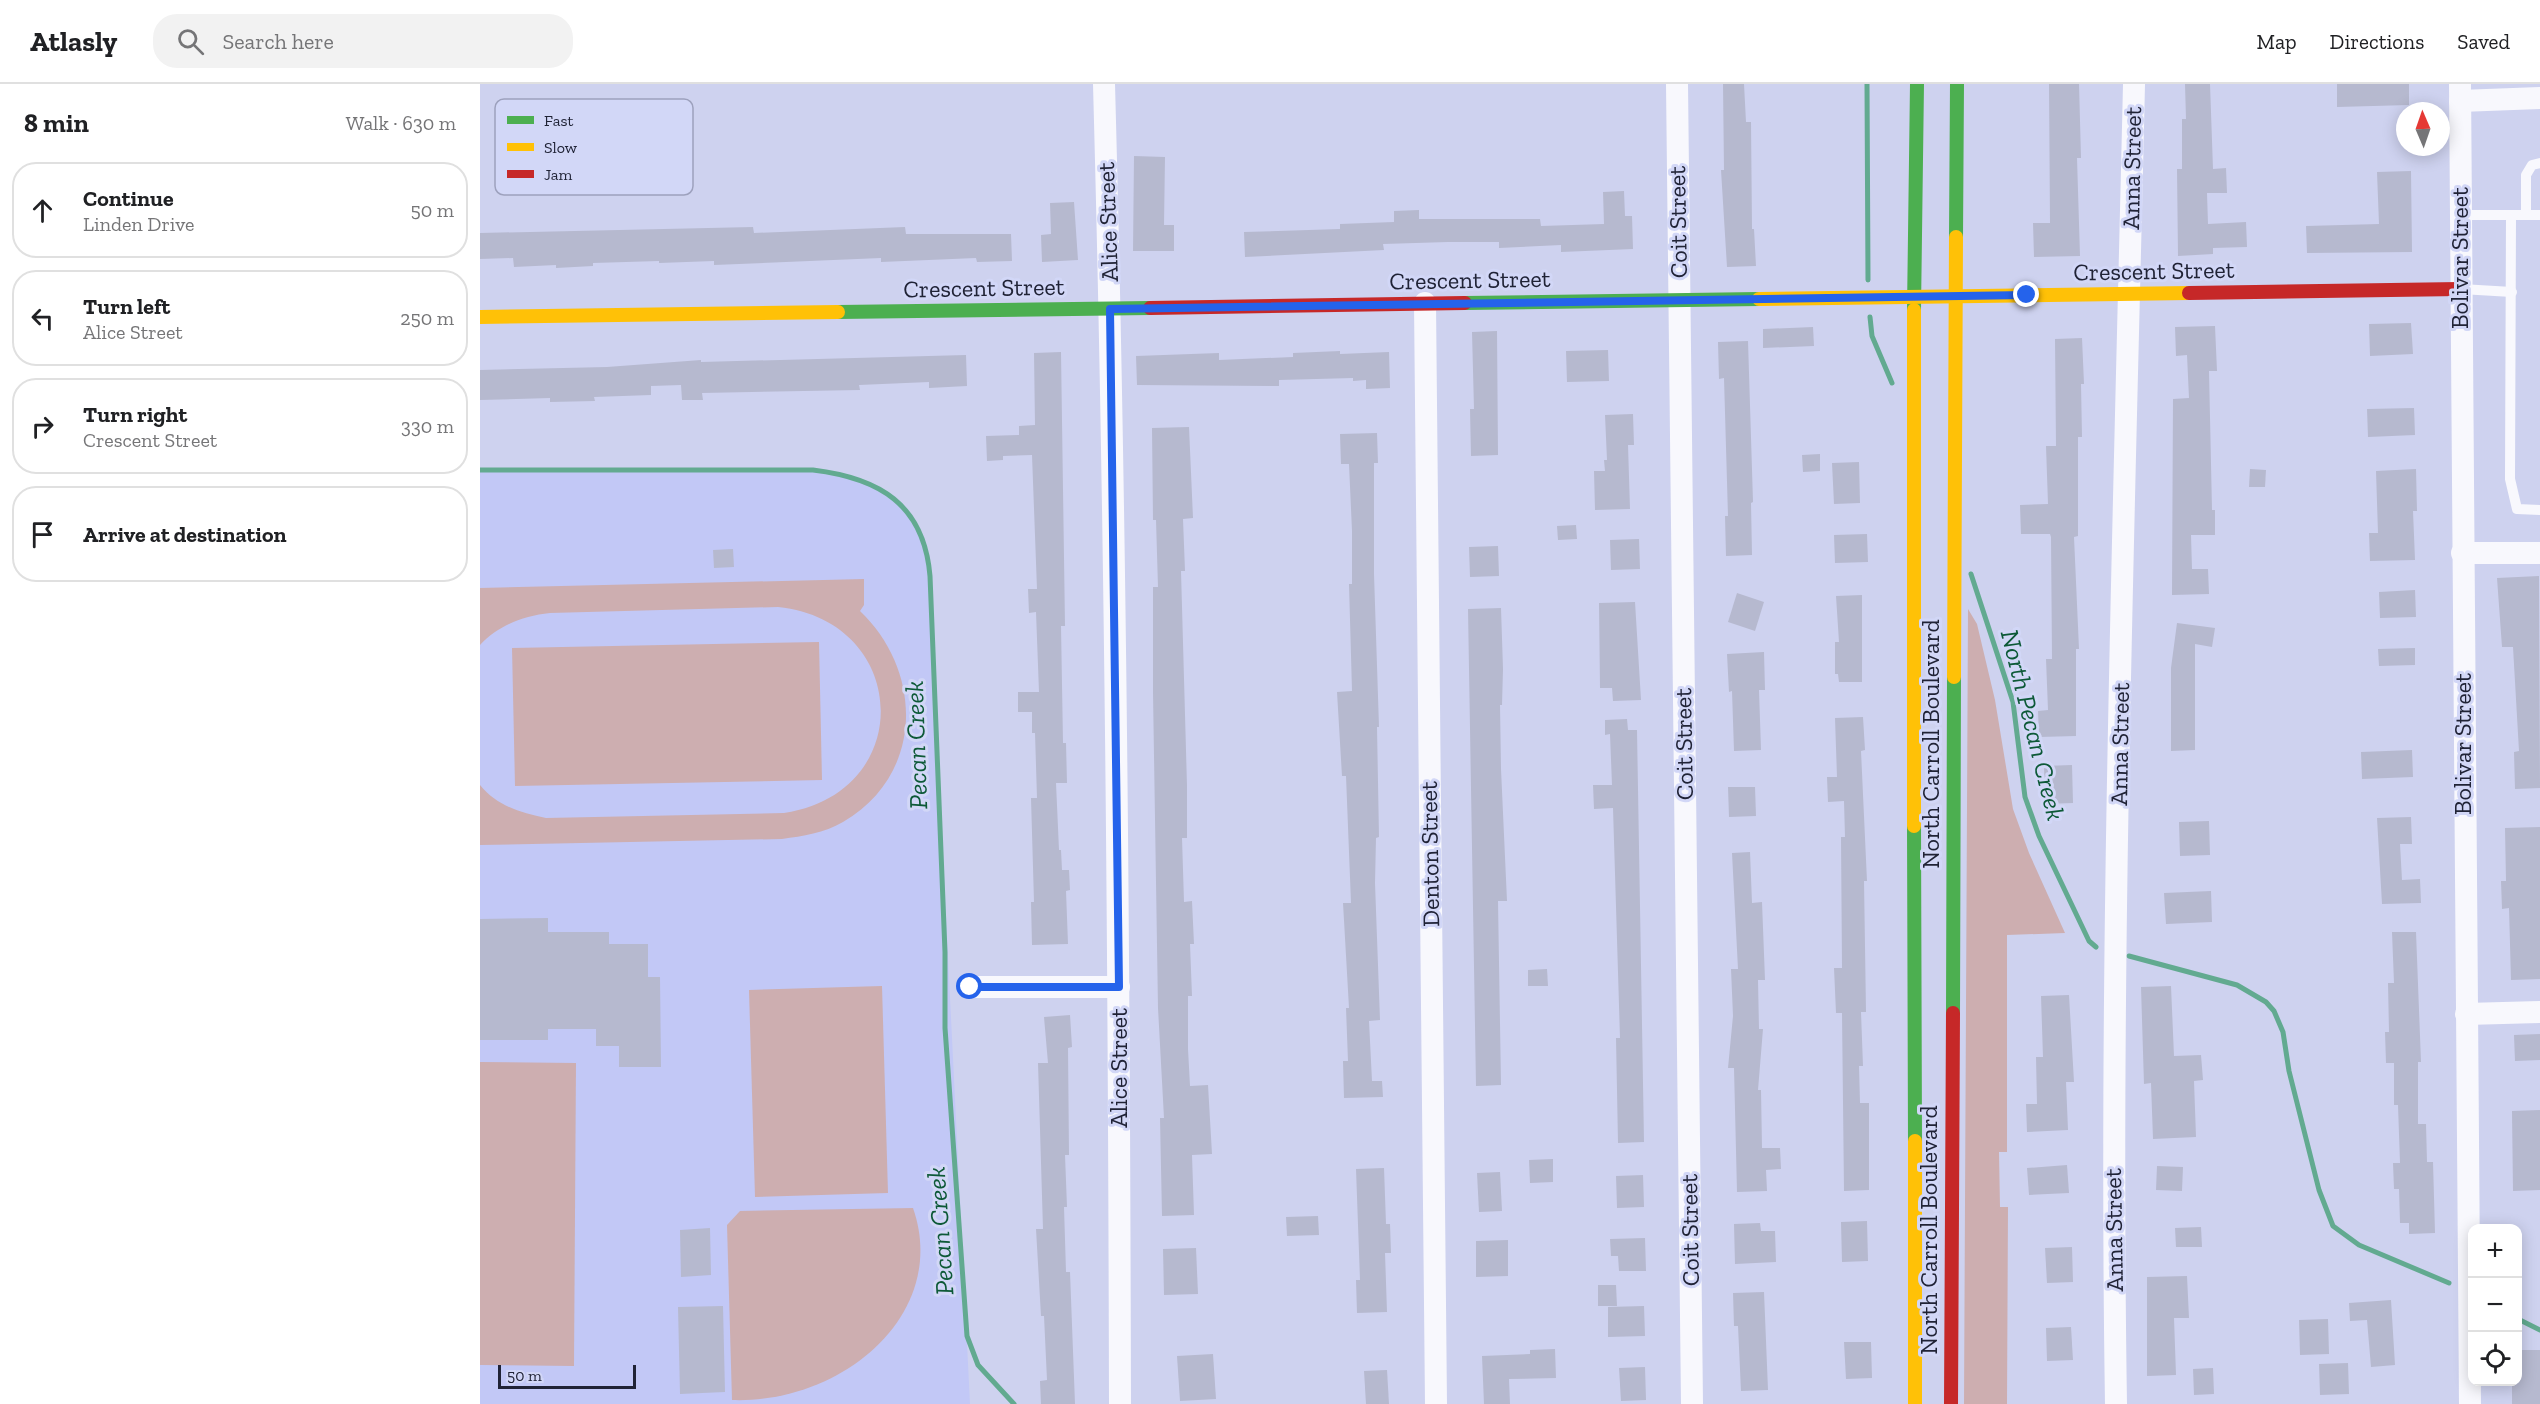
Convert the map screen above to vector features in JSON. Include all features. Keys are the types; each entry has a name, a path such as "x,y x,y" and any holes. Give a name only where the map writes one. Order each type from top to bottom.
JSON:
{"main road":[{"name":"North Carroll Boulevard","path":"1915,1404 1917,84"},
{"name":"North Carroll Boulevard","path":"1951,1404 1957,84"},
{"name":"Crescent Street","path":"480,317 2460,289"}],"street":[{"name":"Alice Street","path":"1104,84 1110,309 1119,987 1120,1404"},
{"name":"Coit Street","path":"1677,84 1692,1404"},
{"name":"Anna Street","path":"2116,1404 2113,1161 2134,84"},
{"path":"2460,93 2540,98"},
{"name":"Bolivar Street","path":"2460,93 2470,1404"},
{"name":"Denton Street","path":"1425,303 1436,1404"},
{"path":"2462,553 2540,553"},
{"path":"970,987 1119,987"},
{"path":"2466,1014 2540,1012"}],"lane":[{"path":"2526,215 2526,175 2532,165 2540,163"},
{"path":"2460,215 2540,215"},
{"path":"2511,215 2510,479 2517,509 2540,510"},
{"path":"2460,289 2512,292"}],"shaded area":[{"path":"789,469 835,473 857,478 883,490 913,519 925,546 929,570 970,1404 480,1404 480,470"},
{"path":"864,579 864,605 860,611 881,636 896,663 904,692 906,722 901,751 889,778 870,802 843,822 821,831 782,839 480,845 480,785 510,808 546,818 784,813 827,799 858,774 876,743 881,708 873,673 854,642 822,619 778,607 550,613 530,616 503,627 480,645 480,588"},
{"path":"1968,609 1977,624 1995,700 2013,809 2029,853 2065,933 2007,935 2007,1152 1999,1152 2000,1207 2008,1207 2007,1404 1964,1404"},
{"path":"819,642 822,780 515,786 512,648"},
{"path":"882,986 888,1193 755,1197 749,990"},
{"path":"480,1062 576,1063 574,1366 480,1365"},
{"path":"913,1208 920,1247 916,1283 901,1316 878,1345 847,1369 812,1387 773,1397 732,1400 727,1225 740,1211"}],"building":[{"path":"1723,84 1744,84 1746,122 1751,122 1752,229 1754,229 1756,266 1727,267 1721,170 1724,170"},
{"path":"2049,84 2079,84 2081,158 2077,158 2080,256 2034,257 2033,223 2050,223"},
{"path":"2185,84 2210,84 2213,169 2226,168 2227,193 2207,193 2208,224 2246,222 2247,247 2213,248 2213,254 2178,256 2177,169 2182,169 2182,119 2186,119"},
{"path":"2337,84 2409,84 2409,102 2396,102 2396,105 2337,107"},
{"path":"1134,156 1165,157 1164,225 1174,225 1174,251 1133,251"},
{"path":"2411,171 2412,252 2307,253 2306,226 2379,224 2377,172"},
{"path":"1624,191 1625,216 1632,216 1633,249 1561,252 1561,245 1499,248 1499,242 1448,242 1383,244 1384,250 1245,257 1244,232 1340,229 1340,224 1394,222 1394,211 1419,210 1419,219 1540,219 1541,226 1604,224 1603,192"},
{"path":"1074,202 1078,260 1042,262 1041,235 1051,234 1050,203"},
{"path":"753,227 754,233 905,227 906,234 1011,234 1012,261 977,262 976,258 881,262 881,258 714,265 714,261 659,263 659,261 593,263 593,266 556,268 556,265 514,267 513,258 480,259 480,233"},
{"path":"2411,323 2413,354 2370,356 2369,324"},
{"path":"2215,326 2217,371 2209,371 2212,510 2215,510 2215,535 2191,535 2192,569 2208,569 2209,594 2172,595 2173,399 2189,398 2187,355 2176,356 2175,327"},
{"path":"1813,327 1814,346 1763,348 1763,329"},
{"path":"1497,331 1498,455 1471,456 1470,409 1474,409 1472,332"},
{"path":"2082,338 2084,384 2081,384 2082,437 2078,437 2078,536 2074,537 2079,649 2076,649 2076,736 2039,737 2038,711 2048,710 2046,659 2052,659 2051,537 2050,534 2021,534 2020,505 2048,504 2046,446 2056,446 2055,339"},
{"path":"1748,341 1753,502 1751,503 1752,555 1726,556 1725,516 1728,516 1724,378 1719,379 1718,342"},
{"path":"1608,350 1609,381 1567,382 1566,351"},
{"path":"1340,351 1340,354 1389,352 1390,388 1366,389 1366,380 1353,381 1353,378 1279,380 1279,386 1137,385 1136,356 1219,353 1219,360 1293,357 1293,353"},
{"path":"1061,352 1065,626 1061,626 1063,743 1066,743 1067,783 1056,783 1059,850 1061,850 1062,870 1069,870 1070,890 1066,891 1068,944 1032,945 1031,902 1034,902 1031,798 1037,798 1035,733 1032,733 1032,712 1018,712 1018,692 1039,692 1036,612 1029,613 1028,589 1037,589 1032,455 1003,456 1003,460 987,461 986,436 1019,435 1019,426 1035,425 1034,353"},
{"path":"966,355 967,386 929,388 929,382 859,385 860,390 702,393 703,400 682,400 681,385 651,386 651,395 594,397 595,401 550,402 550,398 480,400 480,370 607,367 701,360 701,362"},
{"path":"2414,408 2415,435 2368,437 2367,409"},
{"path":"1633,414 1634,445 1628,445 1630,509 1595,510 1594,471 1605,471 1604,460 1607,460 1605,415"},
{"path":"1189,427 1193,518 1183,519 1185,571 1181,571 1187,786 1187,838 1182,838 1184,902 1192,901 1194,944 1190,944 1192,996 1188,996 1188,1049 1190,1086 1208,1085 1212,1154 1192,1155 1194,1215 1162,1216 1160,1118 1164,1118 1158,1008 1153,692 1153,587 1158,587 1156,520 1153,520 1152,428"},
{"path":"1377,433 1378,463 1374,463 1374,574 1379,727 1377,727 1379,837 1376,838 1375,883 1380,1020 1369,1021 1372,1081 1382,1081 1383,1097 1344,1098 1343,1061 1348,1061 1346,1008 1349,1008 1343,903 1351,903 1346,776 1342,776 1337,692 1352,691 1349,584 1352,584 1352,531 1349,464 1341,464 1340,434"},
{"path":"1820,454 1820,471 1803,472 1802,455"},
{"path":"1859,462 1860,503 1834,504 1832,463"},
{"path":"2250,469 2266,470 2265,487 2249,487"},
{"path":"2416,469 2417,511 2413,511 2415,560 2370,561 2369,533 2378,533 2376,471"},
{"path":"1576,525 1577,539 1558,540 1557,526"},
{"path":"1867,534 1868,562 1835,563 1834,535"},
{"path":"1639,539 1640,569 1611,570 1610,540"},
{"path":"1498,546 1499,576 1470,577 1469,547"},
{"path":"733,549 734,567 714,568 713,550"},
{"path":"2539,576 2540,788 2515,789 2514,752 2519,751 2513,647 2502,647 2497,578"},
{"path":"2415,590 2416,617 2380,618 2379,592"},
{"path":"1737,593 1764,602 1755,631 1728,622"},
{"path":"1862,595 1862,682 1839,682 1838,674 1835,674 1835,642 1839,642 1836,596"},
{"path":"1635,602 1641,700 1613,701 1612,688 1600,688 1599,603"},
{"path":"1501,608 1503,669 1502,705 1500,705 1501,769 1507,901 1498,901 1501,1085 1476,1086 1468,609"},
{"path":"2177,623 2215,628 2212,647 2195,644 2195,750 2171,751 2171,668"},
{"path":"2415,648 2415,665 2379,666 2378,649"},
{"path":"1764,652 1765,690 1759,690 1761,750 1734,751 1732,691 1729,692 1727,654"},
{"path":"1863,717 1865,750 1861,751 1867,881 1864,881 1866,1012 1861,1012 1863,1066 1859,1066 1860,1103 1869,1103 1869,1190 1844,1191 1842,1013 1836,1013 1834,968 1842,968 1841,837 1845,837 1844,801 1828,802 1827,777 1837,777 1835,718"},
{"path":"1627,719 1628,730 1637,730 1644,1142 1618,1143 1616,1038 1620,1038 1613,808 1594,809 1593,785 1612,785 1610,734 1605,735 1605,720"},
{"path":"2412,750 2413,777 2362,779 2361,752"},
{"path":"2072,765 2073,803 2045,804 2044,766"},
{"path":"1728,787 1755,787 1756,816 1729,817"},
{"path":"2411,817 2412,844 2400,844 2402,880 2420,879 2421,903 2382,904 2377,818"},
{"path":"2209,821 2210,855 2180,856 2179,822"},
{"path":"2540,827 2540,979 2511,980 2509,908 2502,909 2501,881 2506,881 2505,828"},
{"path":"1750,852 1752,903 1762,902 1765,980 1758,980 1759,1029 1763,1029 1758,1090 1761,1090 1762,1148 1780,1148 1781,1169 1766,1170 1767,1191 1737,1192 1734,1068 1728,1068 1733,1016 1731,969 1738,969 1732,853"},
{"path":"2211,891 2212,922 2166,924 2164,893"},
{"path":"548,918 548,932 609,932 609,944 648,944 648,977 660,977 661,1067 619,1067 619,1046 596,1046 596,1029 548,1029 548,1040 480,1040 480,919"},
{"path":"2392,932 2416,932 2421,1062 2418,1062 2418,1124 2426,1124 2427,1162 2433,1162 2435,1233 2409,1234 2409,1223 2400,1223 2399,1189 2394,1189 2393,1163 2400,1163 2398,1105 2394,1105 2394,1063 2386,1063 2385,1032 2389,1032 2388,983 2394,983"},
{"path":"1547,969 1548,986 1528,986 1528,970"},
{"path":"2171,986 2174,1056 2201,1055 2203,1080 2194,1081 2196,1137 2153,1139 2151,1083 2144,1084 2141,987"},
{"path":"2069,995 2074,1082 2066,1082 2068,1130 2027,1132 2026,1104 2037,1104 2036,1057 2043,1057 2041,996"},
{"path":"1070,1015 1072,1047 1068,1048 1069,1155 1065,1155 1067,1207 1064,1207 1066,1272 1070,1272 1075,1404 1041,1404 1040,1381 1047,1380 1036,1229 1043,1229 1038,1063 1048,1063 1044,1017"},
{"path":"2540,1034 2540,1060 2515,1061 2514,1035"},
{"path":"2540,1110 2540,1190 2513,1191 2512,1111"},
{"path":"1553,1159 1553,1182 1530,1183 1529,1160"},
{"path":"2067,1165 2069,1193 2029,1195 2027,1168"},
{"path":"2157,1166 2183,1167 2182,1191 2156,1190"},
{"path":"1384,1168 1386,1224 1390,1224 1391,1253 1385,1253 1387,1312 1357,1313 1356,1280 1360,1280 1356,1169"},
{"path":"1500,1172 1502,1211 1479,1212 1477,1173"},
{"path":"1643,1175 1644,1207 1617,1208 1616,1176"},
{"path":"1318,1216 1319,1235 1287,1236 1286,1217"},
{"path":"1867,1221 1868,1261 1842,1262 1841,1222"},
{"path":"1760,1223 1761,1231 1775,1231 1776,1262 1735,1264 1734,1224"},
{"path":"2201,1227 2202,1247 2176,1247 2175,1228"},
{"path":"710,1228 711,1275 681,1277 680,1230"},
{"path":"1645,1238 1646,1271 1619,1271 1618,1256 1611,1256 1610,1239"},
{"path":"1508,1240 1508,1276 1476,1277 1476,1241"},
{"path":"2072,1247 2073,1282 2047,1283 2045,1248"},
{"path":"1196,1248 1198,1294 1164,1295 1163,1249"},
{"path":"2187,1276 2189,1318 2174,1318 2176,1375 2147,1376 2147,1277"},
{"path":"1598,1285 1616,1285 1617,1306 1598,1306"},
{"path":"1764,1292 1768,1390 1741,1391 1738,1326 1734,1326 1733,1293"},
{"path":"2391,1300 2395,1365 2371,1367 2367,1320 2350,1321 2349,1303"},
{"path":"723,1306 725,1392 680,1394 678,1307"},
{"path":"1644,1306 1645,1336 1608,1337 1608,1307"},
{"path":"2328,1319 2329,1354 2300,1355 2299,1320"},
{"path":"2071,1327 2073,1360 2047,1361 2046,1328"},
{"path":"1844,1342 1871,1342 1872,1378 1846,1379"},
{"path":"1555,1349 1556,1378 1509,1379 1510,1404 1484,1404 1482,1356 1530,1354 1530,1350"},
{"path":"2522,1350 2540,1350 2540,1404 2512,1404 2512,1386 2522,1386"},
{"path":"1213,1354 1216,1399 1180,1401 1177,1356"},
{"path":"2348,1363 2349,1394 2320,1395 2319,1364"},
{"path":"1645,1367 1646,1400 1621,1401 1619,1368"},
{"path":"2213,1368 2214,1394 2194,1395 2193,1369"},
{"path":"1387,1370 1389,1404 1366,1404 1364,1371"}],"waterway":[{"name":"North Pecan Creek","path":"1867,84 1868,280"},
{"name":"North Pecan Creek","path":"1870,317 1872,336 1892,383"},
{"name":"Pecan Creek","path":"480,470 813,470 837,474 877,488 894,499 908,513 918,530 926,551 930,576 945,952 945,1028 967,1336 978,1365 1014,1404"},
{"name":"North Pecan Creek","path":"1971,574 2013,702 2025,797 2039,836 2089,941 2096,947"},
{"name":"North Pecan Creek","path":"2129,956 2237,985 2266,1002 2274,1011 2283,1032 2289,1071 2319,1190 2333,1226 2359,1245 2449,1283"},
{"name":"North Pecan Creek","path":"2522,1321 2540,1330"}],"traffic: fast":[{"path":"1914,310 1917,84"},
{"path":"1956,237 1957,84"},
{"path":"1465,303 1759,299"},
{"path":"838,312 1150,308"},
{"path":"1953,1013 1954,677"},
{"path":"1914,826 1915,1141"}],"traffic: slow":[{"path":"1954,677 1956,237"},
{"path":"1759,299 2189,293"},
{"path":"1914,310 1914,826"},
{"path":"480,317 838,312"},
{"path":"1915,1141 1915,1404"}],"traffic: jam":[{"path":"2189,293 2460,289"},
{"path":"1150,308 1465,303"},
{"path":"1951,1404 1953,1013"}],"route":[{"path":"970,987 1119,987 1110,309 2027,295"}]}
